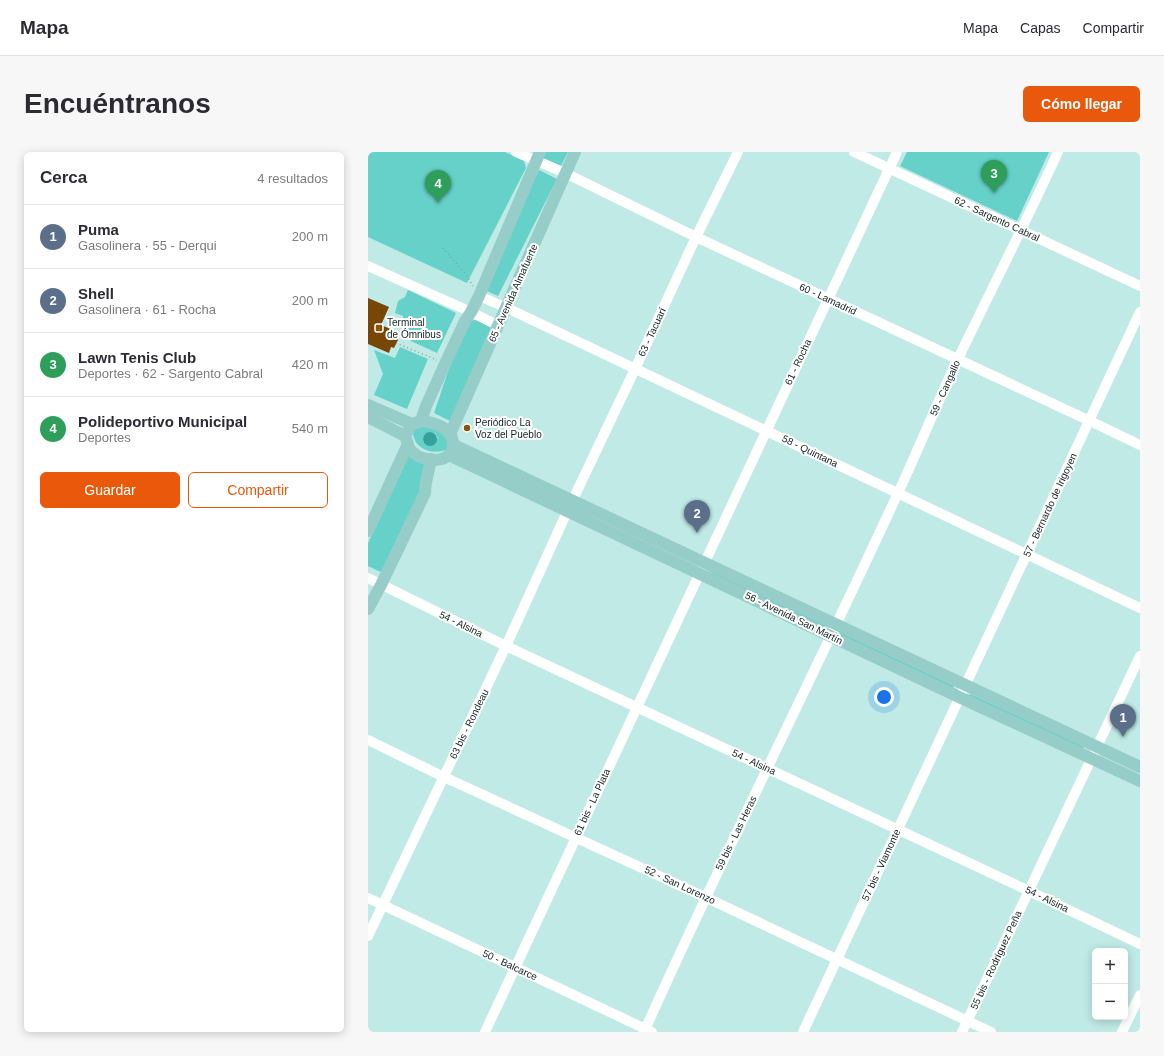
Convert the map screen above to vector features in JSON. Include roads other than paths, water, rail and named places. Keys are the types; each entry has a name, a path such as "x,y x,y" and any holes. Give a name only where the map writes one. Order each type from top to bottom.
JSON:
{"main road":[{"name":"65 - Avenida Almafuerte","path":"451,445 499,326 575,152"},
{"path":"368,531 407,440 426,406 464,321 471,312 480,294 538,157"},
{"path":"368,405 417,423 429,421 436,424 443,428 451,445 440,459 422,458 409,448 407,440 368,417"},
{"name":"56 - Avenida San Martín","path":"451,445 569,506 832,630 959,697 1140,781"},
{"path":"368,609 425,493 425,483 429,473 431,459"},
{"name":"56 - Avenida San Martín","path":"832,630 965,686 1140,767"}],"street":[{"name":"60 - Lamadrid","path":"516,152 538,157 565,173 696,237 1140,445"},
{"name":"63 - Tacuarí","path":"569,506 696,237 738,152"},
{"name":"62 - Sargento Cabral","path":"854,152 1140,286"},
{"name":"61 - Rocha","path":"702,568 827,298 897,152"},
{"name":"59 - Cangallo","path":"832,630 898,493 958,360 1022,230 1058,152"},
{"path":"368,266 499,326"},
{"name":"58 - Quintana","path":"480,294 1140,608"},
{"name":"57 - Bernardo de Irigoyen","path":"959,697 1140,312"},
{"name":"63 bis - Rondeau","path":"368,936 506,646 569,506"},
{"name":"61 bis - La Plata","path":"485,1032 702,568"},
{"name":"54 - Alsina","path":"368,578 506,646 1140,944"},
{"name":"59 bis - Las Heras","path":"647,1031 705,897 768,769 832,630"},
{"name":"55 bis - Rodríguez Peña","path":"962,1032 1140,656"},
{"name":"57 bis - Viamonte","path":"803,1032 959,697"},
{"name":"52 - San Lorenzo","path":"368,740 444,777 705,897 991,1032"},
{"name":"50 - Balcarce","path":"368,898 647,1031"},
{"path":"1122,1032 1140,995"}],"place":[{"name":"Lawn Tenis Club","path":"994,193"},
{"name":"Polideportivo Municipal","path":"438,203"},
{"name":"Terminal de Ómnibus","path":"379,328"},
{"name":"Periódico La Voz del Pueblo","path":"467,428"},
{"name":"Shell","path":"697,533"},
{"name":"Puma","path":"1123,737"}]}
